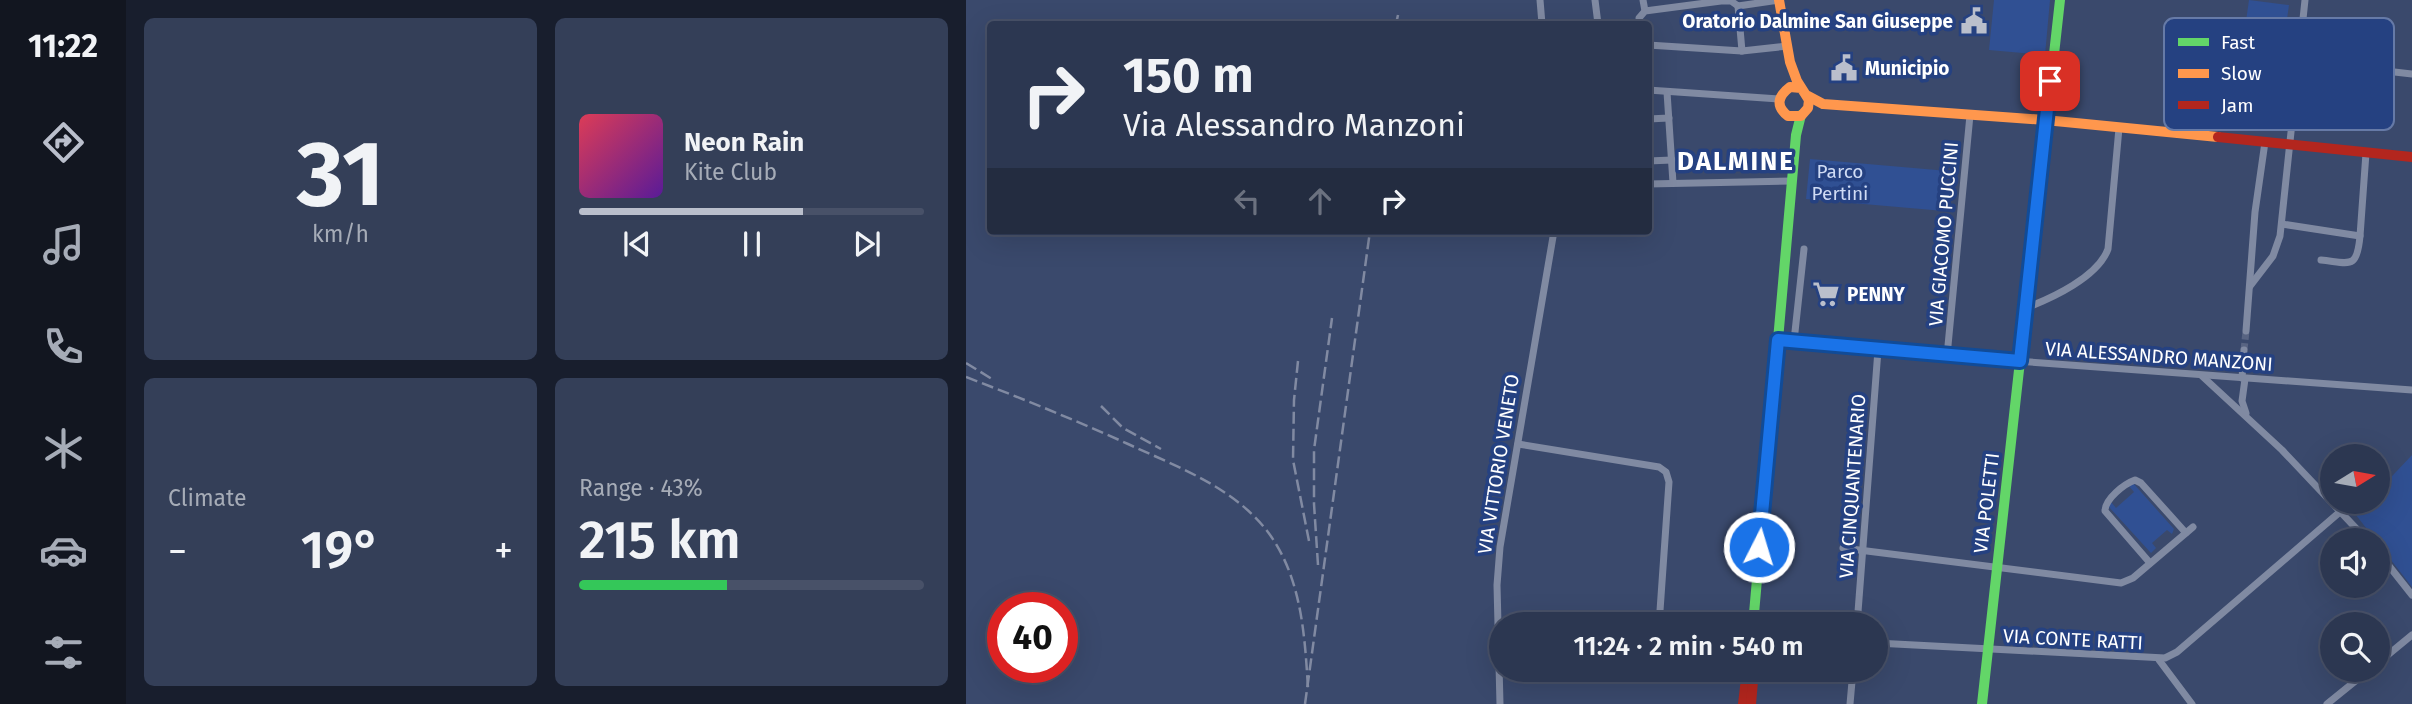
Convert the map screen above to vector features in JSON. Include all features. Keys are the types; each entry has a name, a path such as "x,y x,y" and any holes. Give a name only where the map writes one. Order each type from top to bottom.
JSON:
{"street":[{"path":"1540,0 1542,21"},
{"path":"1595,0 1598,21"},
{"path":"1640,21 1645,11 1643,0"},
{"path":"1645,11 1721,1 1731,1 1738,6 1779,0 1792,69 1800,90 1800,114 1753,612"},
{"name":"VIA POLETTI","path":"1982,704 2060,0"},
{"path":"2303,18 2305,0"},
{"path":"1738,6 1742,51"},
{"path":"1652,45 1742,51 1788,46"},
{"path":"2394,72 2412,74"},
{"path":"1652,90 1779,99"},
{"path":"1823,104 1800,90 1783,90 1779,99 1780,110 1800,114 1823,104 1870,107 2045,120 2412,158"},
{"path":"1667,92 1674,183"},
{"name":"VIA GIACOMO PUCCINI","path":"1948,356 1970,115"},
{"path":"1652,119 1669,118"},
{"path":"2026,309 2065,291 2105,256 2119,128"},
{"path":"2250,286 2274,254 2282,224 2292,130"},
{"path":"2246,331 2256,205 2265,142"},
{"path":"2321,260 2346,263 2355,260 2358,254 2366,153"},
{"path":"1652,161 1672,160"},
{"path":"1652,184 1792,181"},
{"path":"2282,224 2360,236"},
{"name":"VIA VITTORIO VENETO","path":"1500,612 1499,555 1553,235"},
{"path":"1794,341 1804,249"},
{"name":"VIA ALESSANDRO MANZONI","path":"1778,340 1948,356 2412,390"},
{"name":"VIA CINQUANTENARIO","path":"1858,612 1878,349"},
{"path":"2244,351 2242,404 2255,425"},
{"path":"2202,376 2320,490"},
{"path":"1518,444 1654,466 1664,470 1669,479 1660,612"},
{"path":"2151,563 2105,511 2107,502 2129,482 2141,482 2186,533"},
{"name":"VIA CONTE RATTI","path":"1888,644 2159,660 2177,652 2338,514"},
{"path":"2344,514 2356,528"},
{"path":"1843,548 2119,583 2131,580 2193,527"},
{"path":"2390,567 2412,595"},
{"path":"2390,653 2412,635"},
{"path":"2159,660 2192,704"},
{"name":"VIA VITTORIO VENETO","path":"1500,682 1500,704"},
{"path":"1743,704 1746,682"},
{"path":"1751,704 1753,682"},
{"path":"1850,704 1852,682"},
{"path":"2327,704 2354,682"}],"green space":[{"path":"1994,0 2050,0 2045,55 1989,50"},
{"path":"2249,0 2289,5 2287,18 2246,18"},
{"name":"Parco Pertini","path":"1810,159 1948,171 1944,211 1806,199"},
{"path":"2412,455 2412,587 2390,559 2390,528 2366,528 2356,515 2390,514 2390,478"},
{"path":"2133,483 2174,529 2172,534 2167,530 2152,543 2156,548 2151,553 2109,507 2111,502 2116,508 2134,492 2129,486"}],"tunnel":[{"path":"2244,350 2246,331"}],"railway":[{"path":"1397,21 1398,15"},
{"path":"1305,704 1369,235"},
{"path":"1318,565 1314,450 1332,318"},
{"path":"1298,361 1293,460 1309,541"},
{"path":"966,363 992,379"},
{"path":"966,377 1169,463 1210,484 1247,510 1276,544 1292,578 1301,614 1308,688"},
{"path":"1101,406 1123,428 1161,449"}],"traffic: fast":[{"path":"1982,704 2060,0"},
{"path":"1754,612 1796,135 1801,115"}],"traffic: slow":[{"path":"1779,0 1790,62 1797,81 1809,100 1808,108 1801,116 1788,116 1781,109 1781,97 1790,87 1801,88"},
{"path":"1808,96 1823,104 2045,120 2218,137"}],"traffic: jam":[{"path":"2218,137 2412,157"},
{"path":"1743,704 1746,682"},
{"path":"1751,704 1753,682"}],"place":[{"name":"Oratorio Dalmine San Giuseppe","path":"1974,21"},
{"name":"Municipio","path":"1844,68"},
{"name":"PENNY","path":"1826,294"}],"district":[{"name":"DALMINE","path":"1736,161"}],"route":[{"path":"1759,547 1778,340 2020,361 2050,81"}]}
